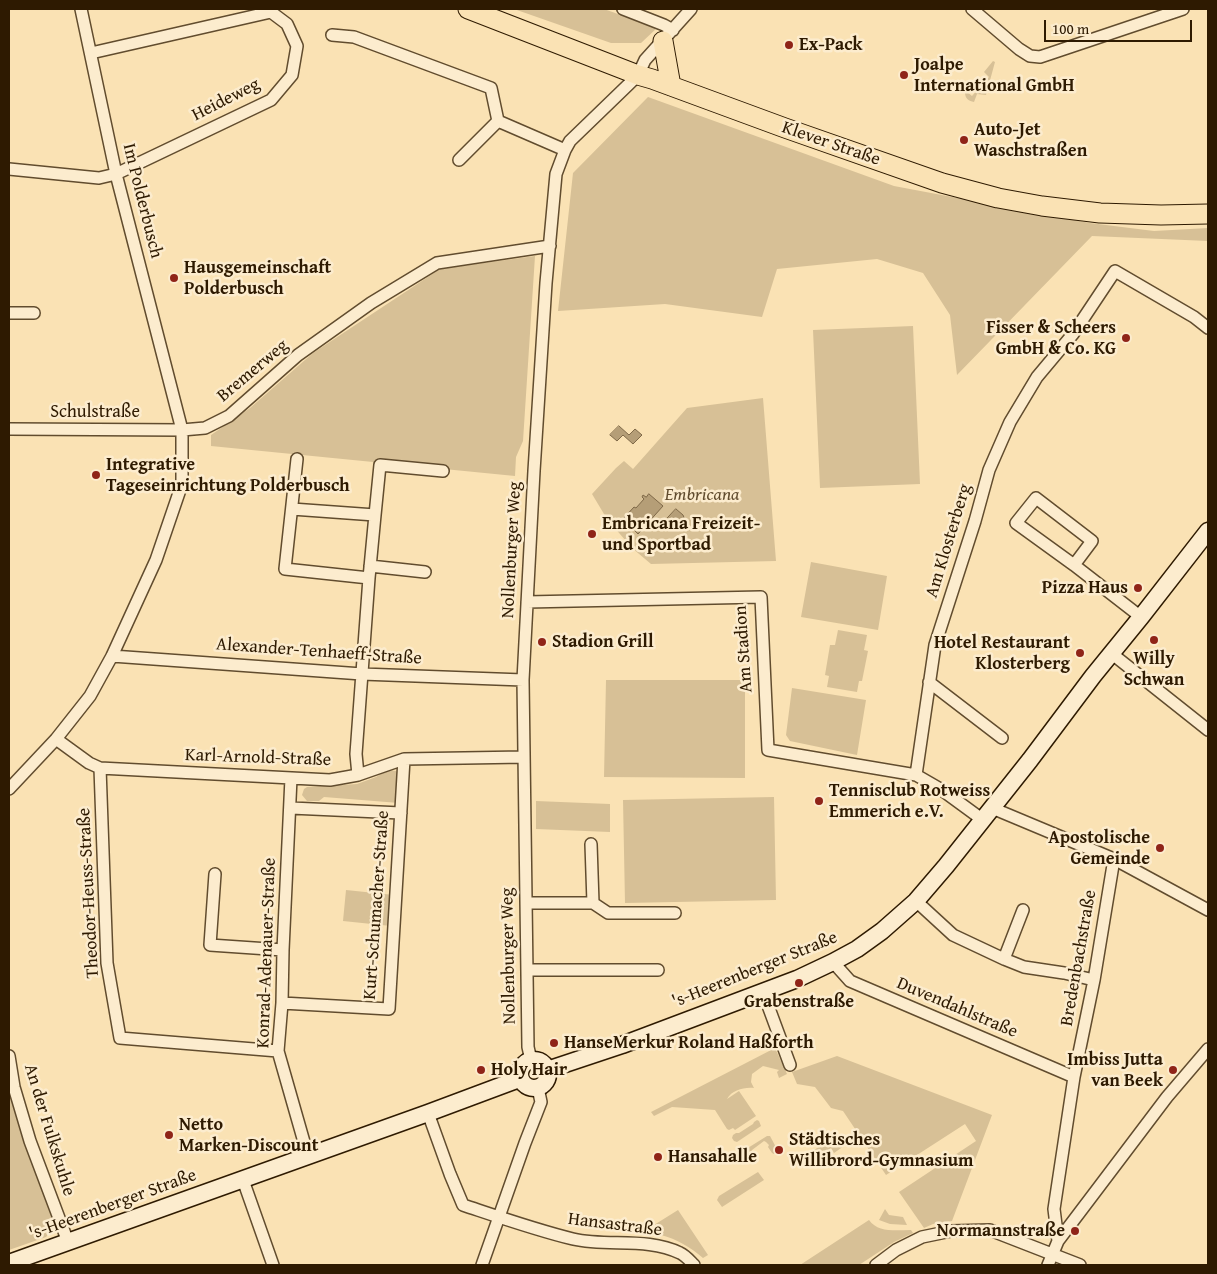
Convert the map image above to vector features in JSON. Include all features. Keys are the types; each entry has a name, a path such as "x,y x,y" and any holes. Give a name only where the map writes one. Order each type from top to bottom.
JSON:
{"main road":[{"name":"Klever Straße","path":"468,9 638,75 942,183 998,198 1042,206 1100,213 1208,214"},
{"path":"668,35 671,86"}],"street":[{"name":"Im Polderbusch","path":"81,9 116,174 182,430"},
{"path":"623,9 664,24 668,35"},
{"name":"Nollenburger Weg","path":"531,1060 528,1047 526,970 523,680 546,283 556,174 570,141 638,75 645,60 691,9"},
{"path":"972,9 1019,49 1030,56 1040,57 1183,9"},
{"name":"Heideweg","path":"9,169 100,178 116,174 271,100 292,75 297,46 287,24 272,12 91,53"},
{"path":"332,36 354,37 491,88 498,121"},
{"path":"498,121 565,150"},
{"path":"459,160 498,121"},
{"name":"Bremerweg","path":"182,430 205,428 229,416 298,355 371,304 437,263 550,246"},
{"name":"Am Klosterberg","path":"916,775 935,645 975,521 989,470 1010,422 1037,377 1073,334 1115,271 1194,317 1208,328"},
{"path":"9,313 34,313"},
{"name":"Schulstraße","path":"9,429 182,430"},
{"path":"9,789 56,739 90,696 112,656 156,560 182,484 182,430"},
{"path":"296,459 285,569 425,572"},
{"path":"358,775 356,754 369,572 380,466 443,471"},
{"path":"1074,565 1092,541 1036,498 1016,523 1141,617"},
{"path":"292,509 375,516"},
{"name":"'s-Heerenberger Straße","path":"547,1070 622,1045 763,992 834,962 876,936 916,901 946,866 1208,531"},
{"name":"Am Stadion","path":"527,602 760,597 768,750 916,775"},
{"path":"1111,653 1208,730"},
{"name":"Alexander-Tenhaeff-Straße","path":"112,656 362,674 523,680"},
{"path":"929,682 1002,738"},
{"name":"Karl-Arnold-Straße","path":"56,739 89,763 100,768 330,780 358,775 404,759 524,757"},
{"name":"Kurt-Schumacher-Straße","path":"282,1003 389,1009 404,759"},
{"name":"Theodor-Heuss-Straße","path":"100,768 107,963 120,1038 278,1051"},
{"path":"916,775 988,814 1114,859 1208,910"},
{"name":"Konrad-Adenauer-Straße","path":"291,778 282,1003 278,1051 308,1156"},
{"path":"290,808 401,813"},
{"path":"591,844 593,903"},
{"name":"Bredenbachstraße","path":"1058,1241 1054,1209 1074,1077 1094,980 1114,859"},
{"path":"215,874 210,945 283,950"},
{"path":"916,901 952,935 1004,959 1024,967 1094,980"},
{"path":"526,903 593,903 608,912 675,913"},
{"path":"1004,959 1023,910"},
{"name":"Duvendahlstraße","path":"834,962 850,981 1074,1077"},
{"path":"526,970 658,970"},
{"path":"763,992 790,1065"},
{"path":"1050,1260 1058,1241 1167,1097 1208,1049"},
{"name":"An der Fulkskuhle","path":"9,1056 14,1087 30,1141 68,1242"},
{"path":"537,1060 542,1062 547,1070 548,1076 543,1086 532,1089 522,1084 520,1069 525,1063 537,1060"},
{"name":"'s-Heerenberger Straße","path":"9,1263 243,1180 520,1078"},
{"path":"482,1265 541,1102 538,1088"},
{"path":"428,1113 463,1205 499,1217"},
{"path":"243,1180 273,1265"},
{"name":"Hansastraße","path":"499,1217 576,1240 660,1246 681,1253 694,1265"},
{"path":"876,1265 896,1250 922,1237 951,1230 990,1230 1050,1260 1080,1265"}],"green space":[{"path":"514,9 604,9 657,28 641,43 611,43"},
{"path":"993,61 995,62 986,95 977,94 974,102 969,100 965,92 972,96 989,77 984,72"},
{"path":"648,97 894,186 1090,223 1154,231 1208,228 1208,241 1092,236 957,375 950,315 923,273 877,259 777,269 762,317 665,304 558,311 573,173"},
{"path":"535,256 523,441 516,457 515,476 211,446 211,435 250,408 313,353 440,269"},
{"path":"913,326 920,484 820,488 813,330"},
{"name":"Embricana","path":"763,398 776,561 651,564 632,548 607,519 592,494 624,461 633,469 687,408"},
{"path":"811,562 887,576 878,630 801,617"},
{"path":"838,630 867,635 864,650 868,651 862,681 859,681 857,692 827,687 829,676 825,675 830,645 835,645"},
{"path":"606,680 745,680 745,778 604,777"},
{"path":"792,688 866,700 857,755 790,741 786,735"},
{"path":"388,770 396,771 399,776 399,803 324,797 319,801 307,801 302,795 307,787 357,784"},
{"path":"774,797 776,900 625,903 623,800"},
{"path":"536,801 610,804 610,832 536,829"},
{"path":"346,890 394,895 391,926 343,921"},
{"path":"775,1048 787,1074 779,1078 777,1072 779,1070 763,1066 752,1074 751,1082 754,1088 739,1090 729,1096 727,1099 739,1091 756,1116 735,1130 733,1128 727,1129 715,1110 672,1107 654,1116 651,1112"},
{"path":"837,1056 992,1115 952,1221 933,1224 924,1228 899,1192 976,1141 965,1124 886,1175 843,1111 831,1108 815,1087 797,1084 792,1072"},
{"path":"9,1085 55,1226 46,1237 9,1250"},
{"path":"757,1120 761,1126 737,1142 734,1141 733,1135"},
{"path":"770,1136 778,1151 774,1154 768,1147 769,1145 764,1141 752,1150 751,1154 747,1157 742,1154 743,1151"},
{"path":"840,1140 844,1146 834,1153 831,1148 813,1160 809,1153 827,1142"},
{"path":"758,1172 764,1180 722,1207 717,1200 719,1196"},
{"path":"885,1209 889,1215 903,1217 907,1225 890,1224 879,1220"},
{"path":"678,1210 708,1255 703,1258 683,1244 661,1235 654,1225"},
{"path":"869,1220 882,1229 911,1230 913,1233 894,1242 859,1265 800,1265"}],"shaded area":[{"path":"619,426 629,435 635,429 642,435 633,444 623,435 617,441 610,435"},
{"path":"649,494 663,506 638,534 626,522 624,524 621,521 644,499 643,495 646,497"},
{"path":"676,509 683,515 685,520 680,524 675,522 670,527 664,522"}],"place":[{"name":"Ex-Pack","path":"789,45"},
{"name":"Joalpe International GmbH","path":"904,75"},
{"name":"Auto-Jet Waschstraßen","path":"964,140"},
{"name":"Hausgemeinschaft Polderbusch","path":"174,278"},
{"name":"Fisser & Scheers GmbH & Co. KG","path":"1126,338"},
{"name":"Integrative Tageseinrichtung Polderbusch","path":"96,475"},
{"name":"Embricana Freizeit- und Sportbad","path":"592,534"},
{"name":"Pizza Haus","path":"1138,588"},
{"name":"Willy Schwan","path":"1154,640"},
{"name":"Stadion Grill","path":"542,642"},
{"name":"Hotel Restaurant Klosterberg","path":"1080,653"},
{"name":"Tennisclub Rotweiss Emmerich e.V.","path":"819,801"},
{"name":"Apostolische Gemeinde","path":"1160,848"},
{"name":"Grabenstraße","path":"799,983"},
{"name":"HanseMerkur Roland Haßforth","path":"554,1043"},
{"name":"Holy Hair","path":"481,1070"},
{"name":"Imbiss Jutta van Beek","path":"1173,1070"},
{"name":"Netto Marken-Discount","path":"169,1135"},
{"name":"Städtisches Willibrord-Gymnasium","path":"779,1150"},
{"name":"Hansahalle","path":"658,1157"},
{"name":"Normannstraße","path":"1075,1231"}]}
